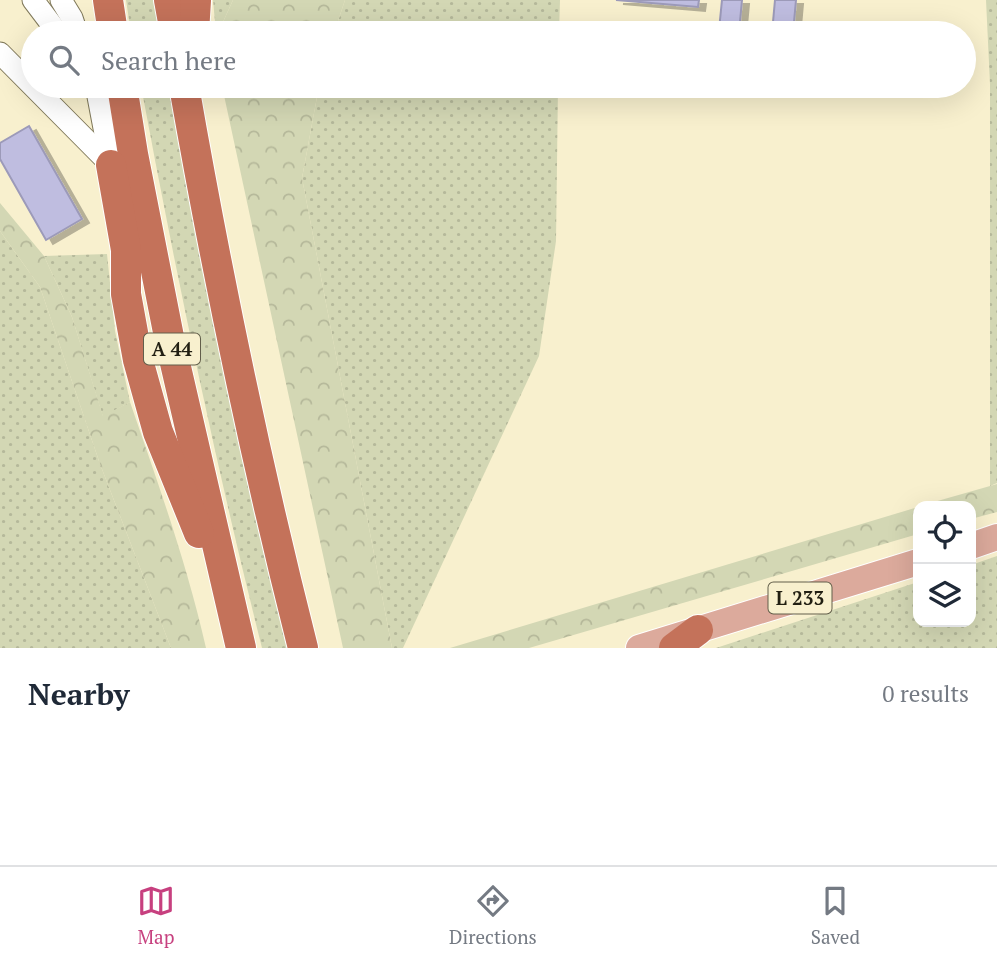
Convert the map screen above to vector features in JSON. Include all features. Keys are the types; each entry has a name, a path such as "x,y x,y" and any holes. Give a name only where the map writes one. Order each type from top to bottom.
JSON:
{"highway":[{"path":"108,0 111,21"},
{"path":"169,0 172,21"},
{"path":"195,21 196,0"},
{"name":"A 44","path":"124,98 169,337 241,648"},
{"name":"A 44","path":"186,98 278,547 303,648"},
{"path":"194,98 195,151"},
{"path":"111,165 126,250 126,294 138,360 158,432 231,611"},
{"path":"674,648 698,630"}],"main road":[{"path":"976,544 997,537"},
{"name":"L 233","path":"639,648 913,564"}],"lane":[{"path":"33,0 49,21"},
{"path":"61,0 73,21"},
{"path":"81,0 85,21"},
{"path":"0,53 21,74"},
{"path":"45,98 111,165"},
{"path":"92,98 102,116"},
{"path":"97,98 111,165"}],"green space":[{"path":"126,0 158,0 162,21 129,21"},
{"path":"213,0 233,0 223,21 215,21"},
{"path":"233,0 345,0 338,21 223,21"},
{"path":"345,0 560,0 559,21 338,21"},
{"path":"986,0 997,0 997,483 990,486 990,84"},
{"path":"143,98 176,98 292,648 262,648 228,508"},
{"path":"225,98 317,98 302,178 392,648 343,648"},
{"path":"317,98 558,98 556,241 539,356 403,648 392,648 302,178"},
{"path":"0,203 44,256 72,317 103,416 130,402 181,555 206,648 171,648 100,464 40,287 0,231"},
{"path":"0,231 40,287 100,464 171,648 0,648"},
{"path":"107,254 115,331 130,402 103,417 72,317 44,256"},
{"path":"997,484 997,512 976,518 976,501 938,501"},
{"path":"913,509 913,535 529,648 450,648"},
{"path":"997,556 997,648 716,648 913,584 913,627 976,627 976,563"}],"building":[{"path":"616,0 699,0 698,7"},
{"path":"722,0 742,0 740,21 720,21"},
{"path":"775,0 796,0 794,21 773,21"},
{"path":"29,126 82,219 46,240 0,159 0,143"}]}
